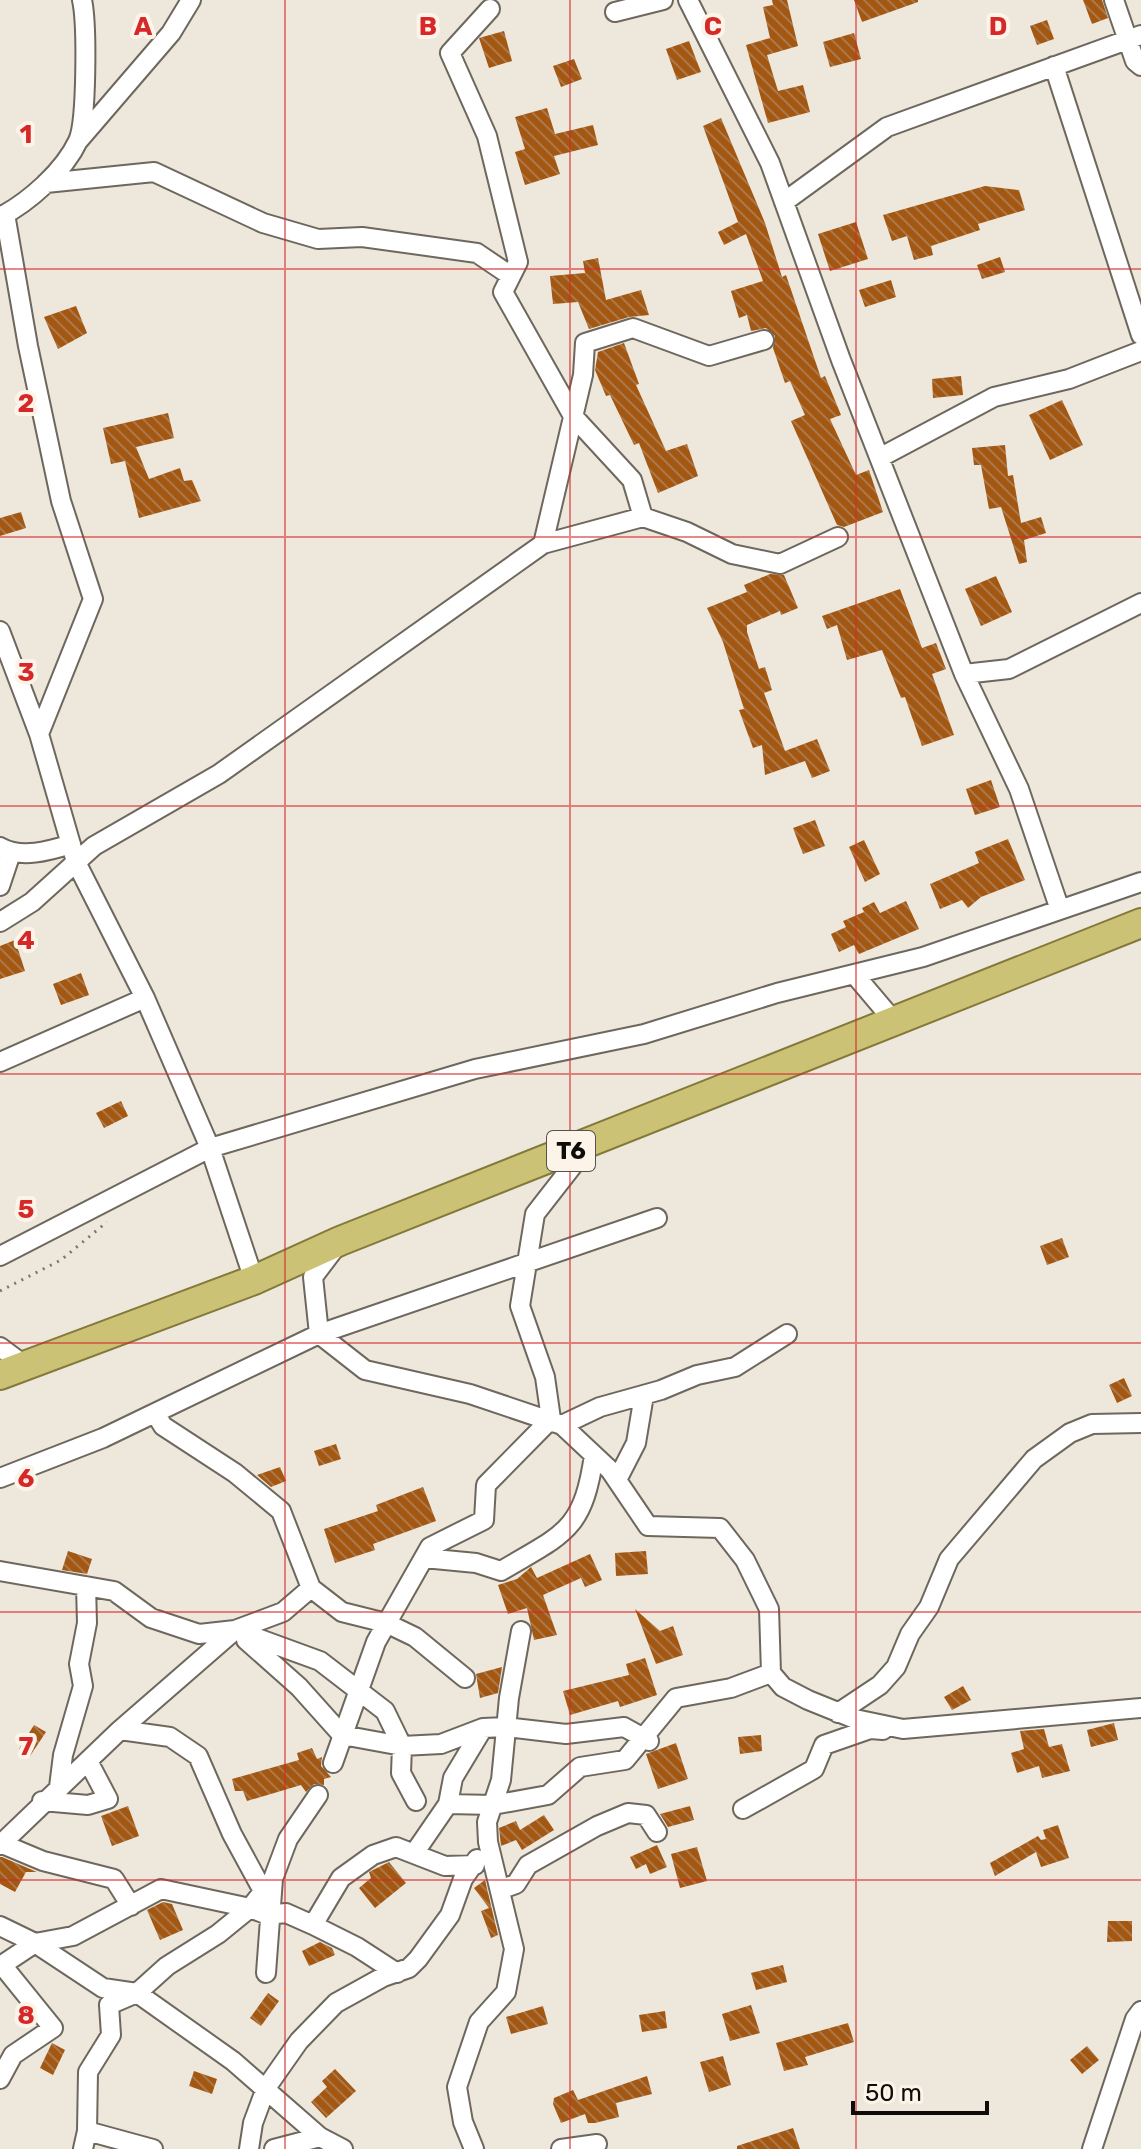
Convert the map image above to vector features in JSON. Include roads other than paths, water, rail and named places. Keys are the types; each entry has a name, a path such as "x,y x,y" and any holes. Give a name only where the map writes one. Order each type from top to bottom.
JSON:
{"highway":[{"name":"T6","path":"12,1370 254,1280 340,1241 1141,923"}],"street":[{"path":"79,140 86,62 82,0"},
{"path":"39,734 93,599 61,501 3,216 46,183 171,33 191,0"},
{"path":"615,12 663,0"},
{"path":"688,0 770,163 841,360 964,674 1019,789 1059,907"},
{"path":"1114,0 1135,38 1135,61 1141,66"},
{"path":"490,9 450,53 487,136 518,262 503,292 573,416 632,480 643,517"},
{"path":"784,202 887,127 1135,38"},
{"path":"1054,66 1141,335"},
{"path":"46,183 154,172 263,223 318,239 362,237 477,253 511,276"},
{"path":"543,544 573,416 585,343 633,328 709,356 764,340"},
{"path":"881,457 994,397 1069,379 1141,351"},
{"path":"0,886 5,850 73,853 94,846 219,774 543,544 643,517 687,532 732,554 780,564 838,537"},
{"path":"964,674 1009,669 1141,603"},
{"path":"0,631 39,734 73,853 145,998 210,1148 254,1280 294,1272 313,1278"},
{"path":"0,922 32,902 73,853"},
{"path":"0,1256 210,1148 475,1069 644,1034 923,957 1059,907 1141,882"},
{"path":"854,974 893,1020"},
{"path":"0,1062 145,998"},
{"path":"557,1422 520,1306 535,1214 590,1144"},
{"path":"0,1478 103,1438 319,1334 528,1259 657,1218"},
{"path":"340,1241 313,1278 319,1334 365,1370 470,1394 557,1422 617,1480 648,1526 720,1528 745,1560 769,1609 771,1673 783,1687 838,1713 903,1729"},
{"path":"333,1763 357,1688 386,1623 430,1547 484,1520 486,1485 557,1422 697,1375 735,1367 787,1334"},
{"path":"0,1347 12,1370"},
{"path":"617,1480 636,1443 644,1395"},
{"path":"155,1413 163,1426 235,1473 281,1511 311,1588 342,1612 386,1623 415,1637 465,1678"},
{"path":"838,1713 880,1685 896,1667 910,1634 929,1607 949,1559 1034,1459 1070,1433 1092,1424 1141,1423"},
{"path":"424,1558 476,1563 501,1571 566,1532 588,1493 594,1455"},
{"path":"0,1571 114,1591 151,1618 199,1634 235,1630 283,1612 311,1588"},
{"path":"59,1787 63,1755 83,1686 79,1664 87,1623 86,1586"},
{"path":"235,1630 320,1661 385,1711 402,1746 401,1773 416,1801"},
{"path":"131,1906 114,1879 43,1861 1,1844 42,1801 235,1630"},
{"path":"235,1630 299,1687 342,1735 402,1746 441,1744 483,1728 506,1727 566,1734 624,1727 647,1739"},
{"path":"249,2149 253,2123 266,2088 323,2014 418,1959 450,1915 463,1879 475,1865 501,1780 521,1631"},
{"path":"448,1804 490,1813 548,1795 580,1767 625,1760 647,1739 676,1698 731,1688 771,1673"},
{"path":"743,1809 814,1769 824,1745 870,1729 903,1729 1141,1708"},
{"path":"415,1852 448,1804 453,1778 483,1728"},
{"path":"120,1730 170,1737 198,1756 232,1834 268,1885 266,1973"},
{"path":"42,1801 88,1805 108,1799 88,1761"},
{"path":"153,2149 85,2140 88,2072 111,2035 109,2005 137,1993 167,1966 218,1934 250,1908 268,1885 288,1839 318,1795"},
{"path":"474,2149 463,2122 457,2087 479,2022 506,1992 514,1949 502,1889 488,1842 490,1813"},
{"path":"502,1889 516,1884 528,1865 597,1826 628,1813 646,1815 657,1832"},
{"path":"313,1925 341,1878 373,1855 396,1847 445,1866 475,1865"},
{"path":"0,2079 13,2055 53,2028 2,1965 35,1943 73,1936 161,1889 250,1908 268,1915 286,1913 357,1947 397,1973"},
{"path":"0,1926 35,1943 103,1988 137,1993 266,2088 320,2137 343,2149"},
{"path":"1092,2149 1141,2011"},
{"path":"274,2149 320,2137"},
{"path":"561,2149 597,2144"}]}
